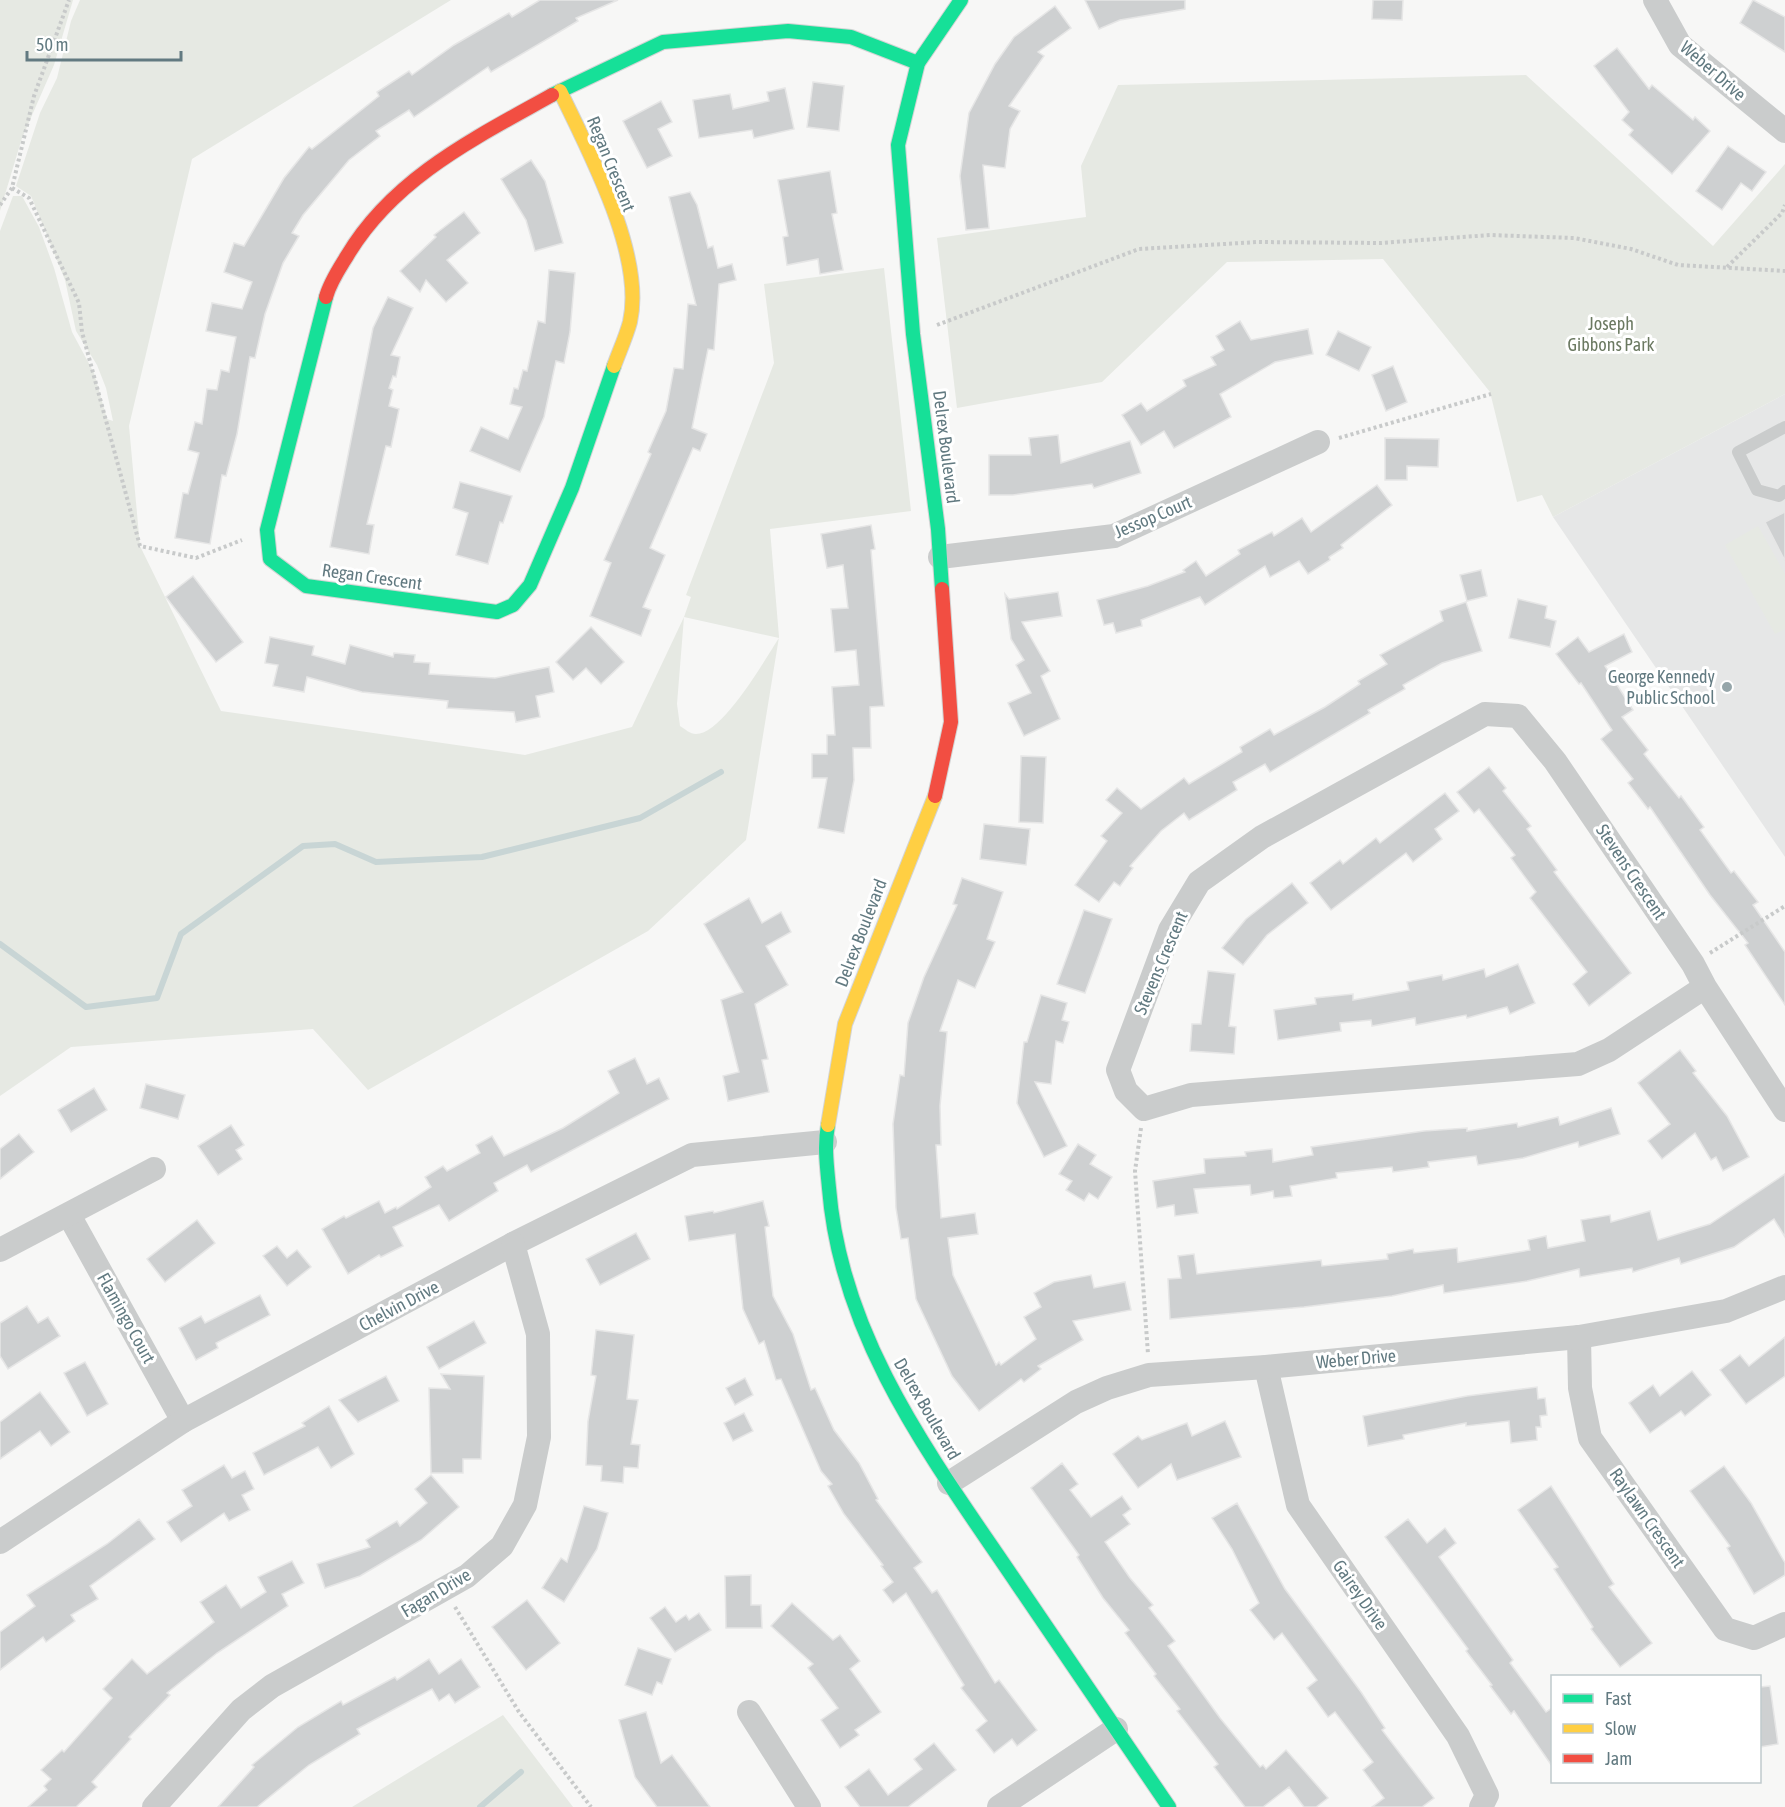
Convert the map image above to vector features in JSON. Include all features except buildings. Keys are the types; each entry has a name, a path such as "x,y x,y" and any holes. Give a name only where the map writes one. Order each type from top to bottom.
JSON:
{"street":[{"name":"Delrex Boulevard","path":"961,0 918,63 898,145 913,334 940,557 951,722 939,785 845,1024 825,1142 831,1216 847,1288 887,1384 949,1483 1169,1807"},
{"name":"Weber Drive","path":"1655,0 1680,45 1785,131"},
{"name":"Regan Crescent","path":"560,91 600,174 631,266 630,321 572,488 530,585 513,605 497,612 306,586 270,559 267,530 329,286 361,232 405,187 456,148 560,91 663,42 788,31 851,37 918,63"},
{"name":"Jessop Court","path":"940,557 1114,536 1318,442"},
{"name":"Stevens Crescent","path":"1144,1109 1126,1091 1118,1070 1170,930 1199,882 1262,837 1485,714 1518,716 1556,761 1693,964 1705,987 1785,1110"},
{"path":"1144,1109 1191,1095 1578,1064 1609,1050 1705,987"},
{"name":"Chelvin Drive","path":"0,1542 183,1421 513,1244 692,1155 825,1142"},
{"path":"0,1250 154,1169"},
{"name":"Flamingo Court","path":"69,1215 183,1421"},
{"name":"Fagan Drive","path":"154,1807 241,1710 272,1686 467,1576 502,1546 525,1505 539,1437 538,1334 513,1244"},
{"name":"Weber Drive","path":"949,1483 1076,1402 1107,1388 1149,1375 1266,1367 1579,1337 1726,1311 1785,1287"},
{"name":"Raylawn Crescent","path":"1579,1337 1580,1388 1590,1438 1725,1629 1754,1638 1785,1624"},
{"name":"Gairey Drive","path":"1266,1367 1298,1505 1458,1736 1487,1794 1481,1807"},
{"path":"749,1712 809,1807"},
{"path":"999,1807 1116,1729"}],"lane":[{"path":"1785,427 1738,452 1757,490 1779,496 1785,491"}],"path":[{"path":"0,205 12,188 34,96 69,0"},
{"path":"12,188 29,198 78,303 82,332 140,546 196,558 267,530"},
{"path":"1726,268 1784,213 1785,205"},
{"path":"913,334 1139,249 1258,242 1381,243 1500,236 1574,238 1631,249 1678,265 1785,271"},
{"path":"1318,442 1347,437 1491,394"},
{"path":"1693,964 1785,906"},
{"path":"1144,1109 1135,1171 1149,1375"},
{"path":"444,1589 519,1712 591,1807"}],"shaded area":[{"name":"George Kennedy Public School","path":"1785,394 1785,857 1553,517"}],"green space":[{"path":"0,0 73,0 54,65 22,138 0,211"},
{"path":"80,0 451,0 192,159 129,426 140,546 221,711 525,755 632,727 684,617 677,704 680,726 696,734 707,731 730,709 754,678 779,638 746,840 648,931 368,1090 313,1029 71,1047 0,1096 0,231 13,196 22,196 39,227 54,268 72,332 94,373 107,419 113,421 106,388 97,365 76,331 65,280 36,208 31,196 16,186 40,113 57,78 71,21"},
{"name":"Joseph Gibbons Park","path":"1526,75 1713,246 1785,164 1785,394 1553,517 1542,495 1517,502 1490,392 1383,259 1227,262 1102,382 957,408 937,238 1086,217 1081,166 1118,85"},
{"path":"884,268 911,511 770,529 779,638 684,617 691,597 686,595 774,363 764,284"},
{"path":"1758,526 1785,574 1785,629 1775,634 1725,545"},
{"path":"503,1715 573,1807 352,1807"}],"waterway":[{"path":"0,944 86,1007 157,998 181,934 303,846 335,844 376,862 482,857 640,818 721,772"},
{"path":"480,1807 521,1772"}],"traffic: fast":[{"path":"942,589 938,529 913,334 898,145 918,63 961,0"},
{"path":"552,95 663,42 788,31 851,37 918,63"},
{"path":"326,297 267,530 270,559 306,586 497,612 513,605 530,585 572,488 614,366"},
{"path":"828,1125 827,1164 837,1244 852,1297 872,1348 897,1398 955,1493 1169,1807"}],"traffic: slow":[{"path":"560,91 612,204 629,266 632,295 630,322 614,366"},
{"path":"828,1125 845,1024 935,796"}],"traffic: jam":[{"path":"326,297 338,271 366,228 412,182 465,144 552,95"},
{"path":"935,796 951,722 942,589"}],"place":[{"name":"George Kennedy Public School","path":"1727,687"}]}
